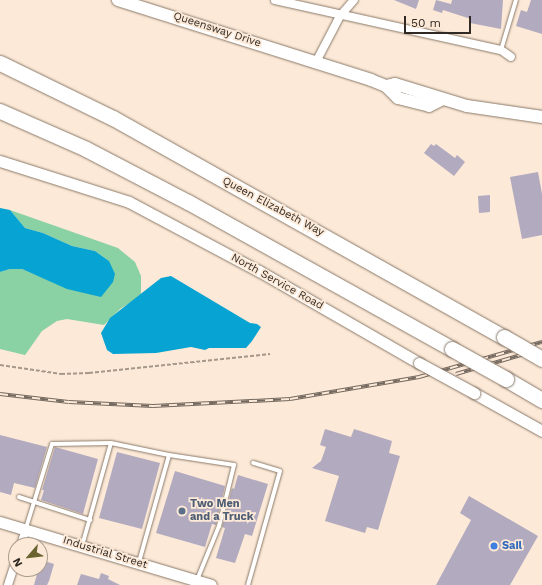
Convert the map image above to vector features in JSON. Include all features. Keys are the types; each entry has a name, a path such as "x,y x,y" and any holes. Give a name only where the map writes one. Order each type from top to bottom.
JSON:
{"highway":[{"name":"Queen Elizabeth Way","path":"0,63 113,118 542,359"},
{"path":"0,111 86,149 188,202 542,400"}],"main road":[{"name":"Queensway Drive","path":"118,0 316,62 386,86 395,84 432,94 441,100 511,114 542,117"}],"street":[{"path":"275,0 340,16 501,50 511,57"},
{"path":"316,62 340,16 354,0"},
{"name":"North Service Road","path":"0,161 129,202 259,271 419,363 542,431"},
{"name":"Industrial Street","path":"0,522 211,585"},
{"path":"24,537 26,529"}],"lane":[{"path":"501,50 516,0"},
{"path":"82,546 112,443"},
{"path":"26,529 52,444 112,443 169,455 234,465 219,526 197,581"},
{"path":"138,563 169,455"},
{"path":"248,585 280,471 253,463"},
{"path":"19,498 33,504 90,520"}],"path":[{"path":"0,365 61,374 89,373 270,354"}],"green space":[{"path":"10,210 118,248 135,262 141,276 141,296 120,309 104,325 67,319 57,321 42,331 25,355 0,349 0,272 10,269 22,269 38,276 109,261 95,251 72,246 43,233 25,228"}],"water":[{"path":"0,208 10,210 25,228 43,233 72,246 95,251 109,261 115,274 113,282 101,297 67,289 22,269 10,269 0,272"},
{"path":"171,276 250,323 257,324 261,327 246,348 209,348 205,350 191,347 156,353 113,354 107,350 101,333 110,318 161,278"}],"building":[{"path":"394,0 419,0 416,9"},
{"path":"436,0 451,4 452,0 503,0 501,29 470,23 471,19 443,10 442,13 433,10"},
{"path":"531,0 542,0 542,34 516,26 521,10 527,12"},
{"path":"431,144 434,146 436,144 455,158 457,155 465,162 454,176 424,153"},
{"path":"538,172 542,194 542,235 522,239 510,177"},
{"path":"490,195 490,212 479,213 478,196"},
{"path":"325,429 351,437 354,429 392,441 389,453 400,456 378,530 367,527 365,533 325,521 339,476 312,468 321,461 326,447 320,445"},
{"path":"0,435 47,447 35,488 14,483 11,495 0,492"},
{"path":"55,447 98,459 83,514 41,500 44,490 42,490"},
{"path":"117,452 160,463 142,529 99,518"},
{"path":"175,471 225,486 216,525 212,524 205,547 156,533"},
{"path":"238,475 268,484 252,536 245,534 235,563 216,558 225,528 222,527 232,488 234,489"},
{"name":"Sail","path":"469,496 538,536 510,585 436,585 471,520 460,513"},
{"path":"48,562 54,564 47,585 34,585 36,577 48,577"},
{"path":"101,573 109,576 108,579 120,585 77,585 81,574 99,579"}],"railway":[{"path":"0,394 69,402 153,406 290,399 419,377 542,342"},
{"path":"456,374 531,352"}],"place":[{"name":"Two Men and a Truck","path":"182,511"},
{"name":"Sail","path":"494,546"}]}
